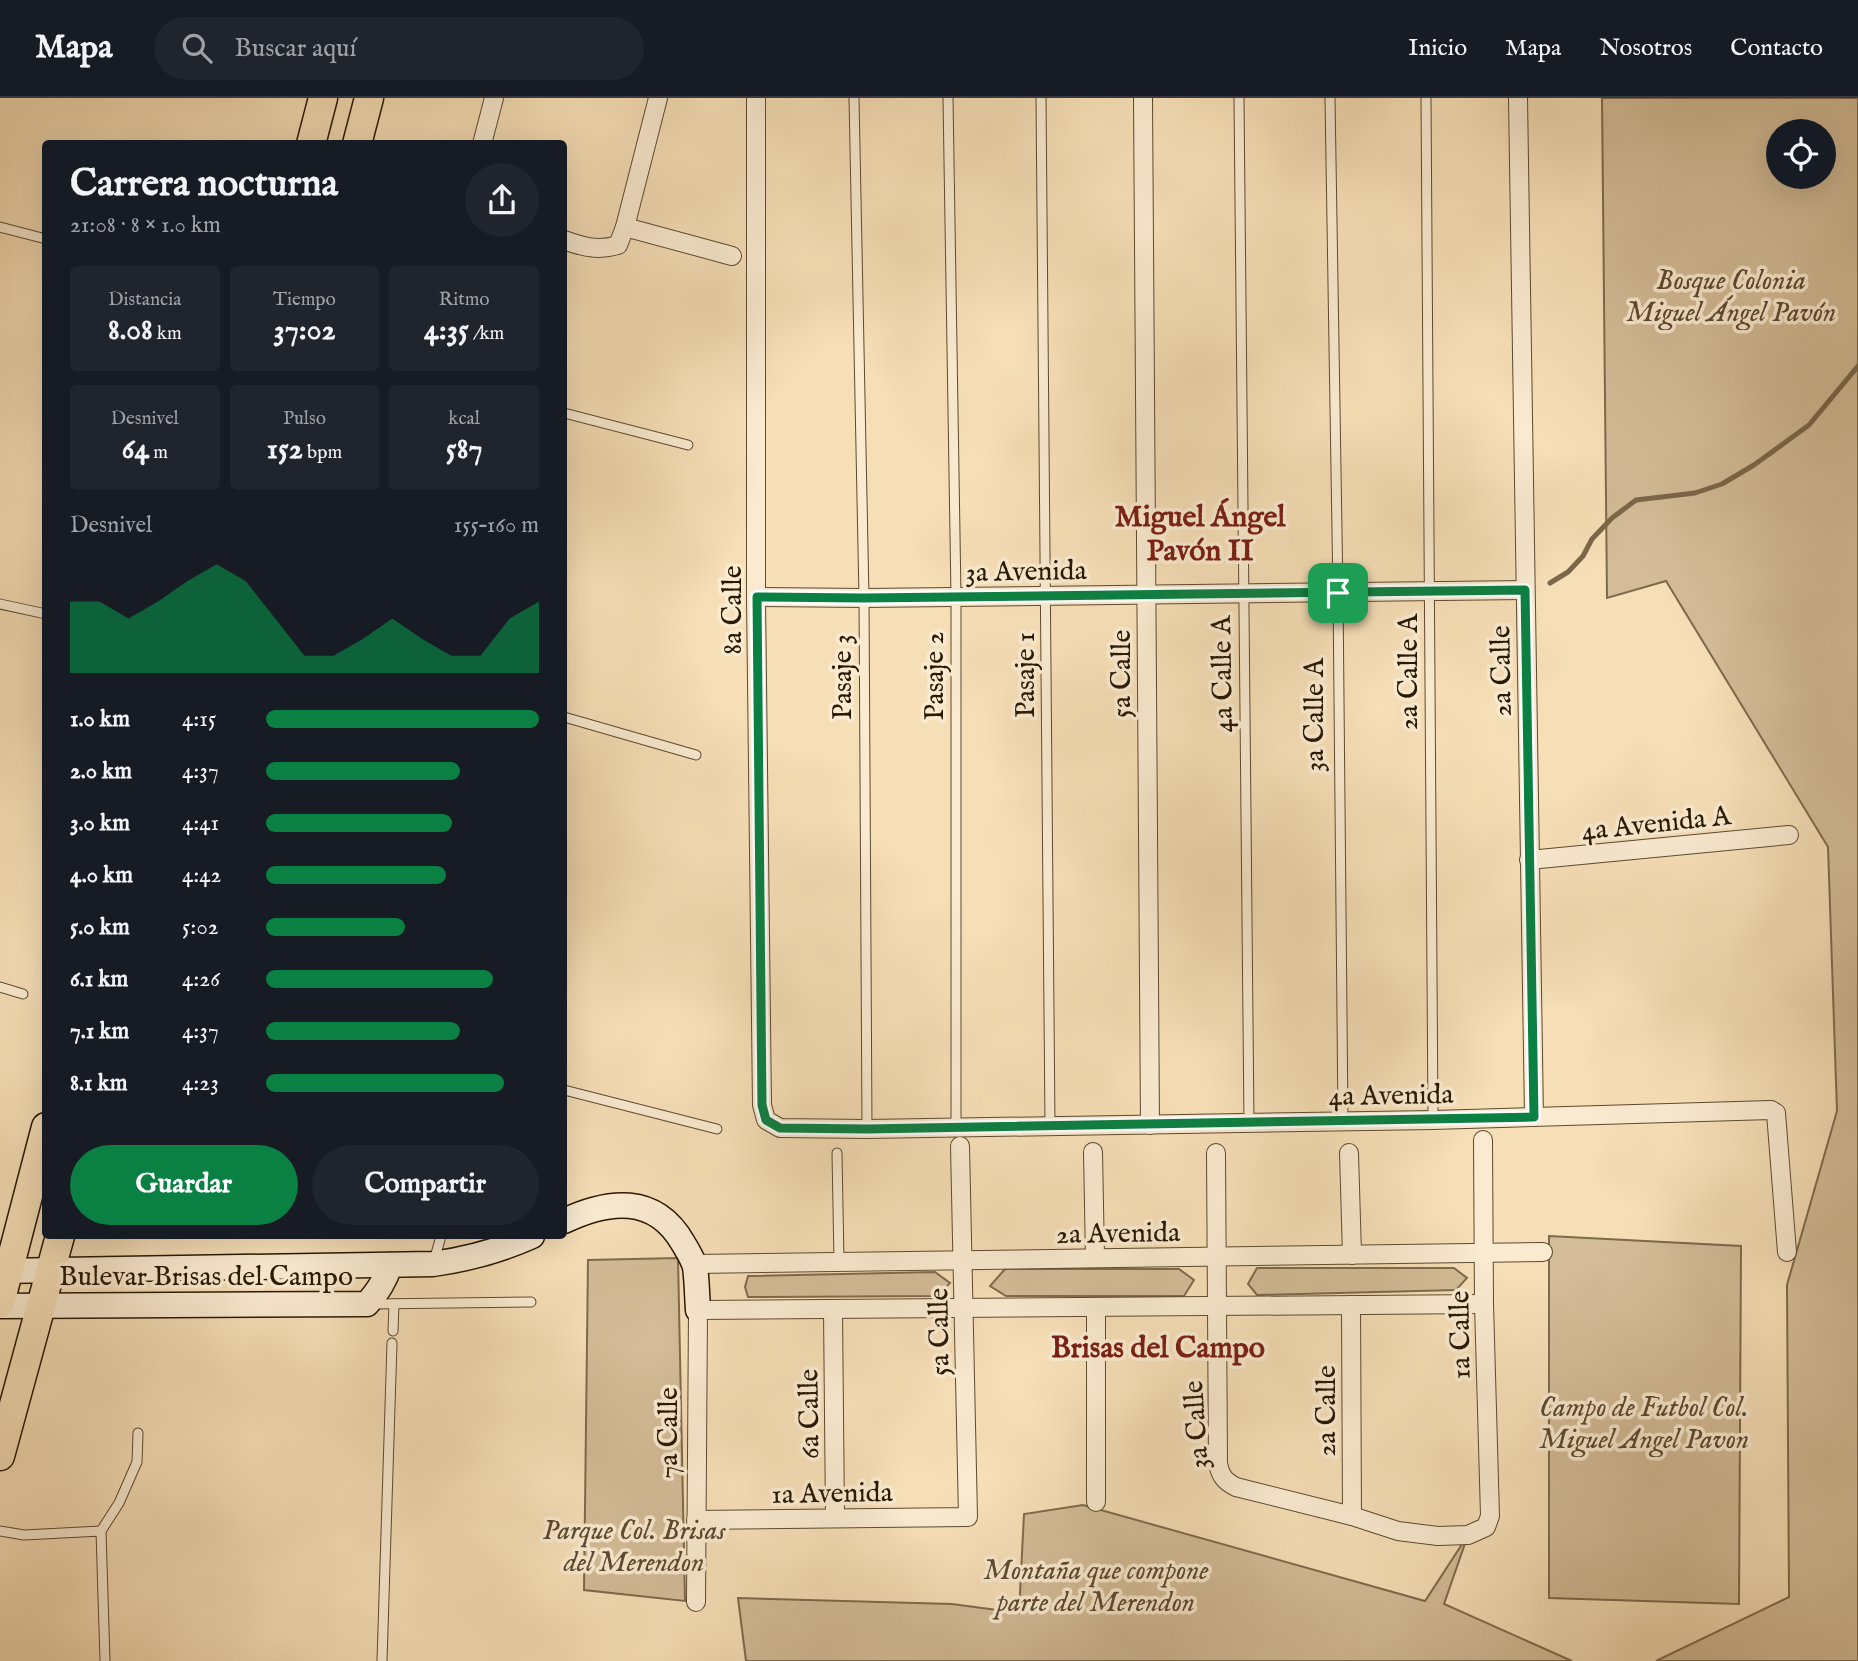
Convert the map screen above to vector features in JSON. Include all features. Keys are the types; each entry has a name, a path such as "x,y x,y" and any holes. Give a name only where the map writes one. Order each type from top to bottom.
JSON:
{"main road":[{"path":"312,140 323,98"},
{"path":"358,140 369,98"},
{"path":"0,1304 4,1270 42,1141"},
{"path":"0,1224 25,1188 37,1159"},
{"path":"0,1457 59,1239"}],"street":[{"path":"483,140 494,98"},
{"path":"567,241 590,248 604,249 618,245 658,98"},
{"name":"8a Calle","path":"756,98 757,597 762,1105 766,1120"},
{"name":"5a Calle","path":"1143,98 1150,1125"},
{"name":"2a Calle","path":"1518,98 1534,1117"},
{"path":"625,227 732,256"},
{"name":"3a Avenida","path":"757,597 1525,590"},
{"name":"4a Avenida A","path":"1529,860 1788,835"},
{"name":"4a Avenida","path":"766,1120 780,1128 867,1129 1343,1122 1771,1110 1776,1113 1787,1252"},
{"name":"1a Calle","path":"1352,1516 1398,1531 1438,1536 1468,1535 1486,1527 1490,1516 1483,1140"},
{"name":"5a Calle","path":"960,1146 968,1517"},
{"path":"1093,1152 1095,1258"},
{"name":"3a Calle","path":"1216,1153 1220,1474 1236,1487 1352,1516"},
{"path":"1349,1153 1352,1255"},
{"path":"567,1220 592,1209 614,1205 653,1212 674,1229 695,1264"},
{"name":"Bulevar Brisas del Campo","path":"4,1270 433,1264 469,1259 526,1239"},
{"name":"2a Avenida","path":"695,1264 1543,1252"},
{"name":"7a Calle","path":"695,1264 698,1311 695,1602"},
{"name":"Bulevar Brisas del Campo","path":"0,1304 367,1304 380,1290 390,1265"},
{"path":"698,1311 1484,1304"},
{"name":"2a Calle","path":"1351,1305 1352,1516"},
{"path":"1096,1307 1096,1502"},
{"name":"6a Calle","path":"833,1310 835,1518"},
{"name":"1a Avenida","path":"696,1520 968,1517"}],"lane":[{"name":"Pasaje 3","path":"854,98 864,598 867,1129"},
{"name":"Pasaje 2","path":"948,98 956,597 956,1128"},
{"name":"Pasaje 1","path":"1041,98 1051,1126"},
{"name":"4a Calle A","path":"1239,98 1249,1123"},
{"name":"3a Calle A","path":"1330,98 1343,1122"},
{"name":"2a Calle A","path":"1426,98 1433,1120"},
{"path":"0,227 42,238"},
{"path":"567,414 688,445"},
{"path":"0,604 42,613"},
{"path":"567,718 696,755"},
{"path":"0,987 23,994"},
{"path":"567,1091 717,1129"},
{"path":"837,1153 839,1262"},
{"path":"433,1264 440,1239"},
{"path":"367,1304 531,1302"},
{"path":"393,1331 394,1304"},
{"path":"382,1661 393,1343"},
{"path":"105,1661 101,1531 119,1503 137,1462 138,1433"},
{"path":"0,1531 24,1535 101,1531"}],"green space":[{"name":"Bosque Colonia Miguel Ángel Pavón","path":"1602,98 1858,98 1858,1661 1656,1661 1789,1597 1787,1285 1837,1111 1828,847 1666,581 1607,598"},
{"name":"Campo de Futbol Col. Miguel Angel Pavon","path":"1549,1236 1741,1246 1739,1604 1549,1598"},
{"name":"Parque Col. Brisas del Merendon","path":"678,1258 685,1601 584,1590 588,1260"},
{"path":"1257,1268 1454,1268 1467,1278 1456,1290 1257,1295 1248,1284"},
{"path":"1005,1269 1179,1269 1194,1280 1184,1296 1006,1296 990,1286"},
{"path":"935,1272 950,1283 938,1296 748,1297 745,1287 748,1276"},
{"name":"Montaña que compone parte del Merendon","path":"1083,1505 1425,1601 1468,1535 1444,1604 1572,1661 746,1661 738,1598 952,1604 1019,1613 1024,1514"}],"waterway":[{"path":"1550,583 1568,572 1583,556 1592,539 1612,518 1636,500 1695,493 1722,484 1754,465 1809,425 1858,366"}],"district":[{"name":"Miguel Ángel Pavón II","path":"1200,533"},
{"name":"Brisas del Campo","path":"1158,1347"}],"route":[{"path":"1525,590 1534,1117 867,1129 780,1128 766,1120 762,1111 757,597 1338,593 1525,590"}]}
